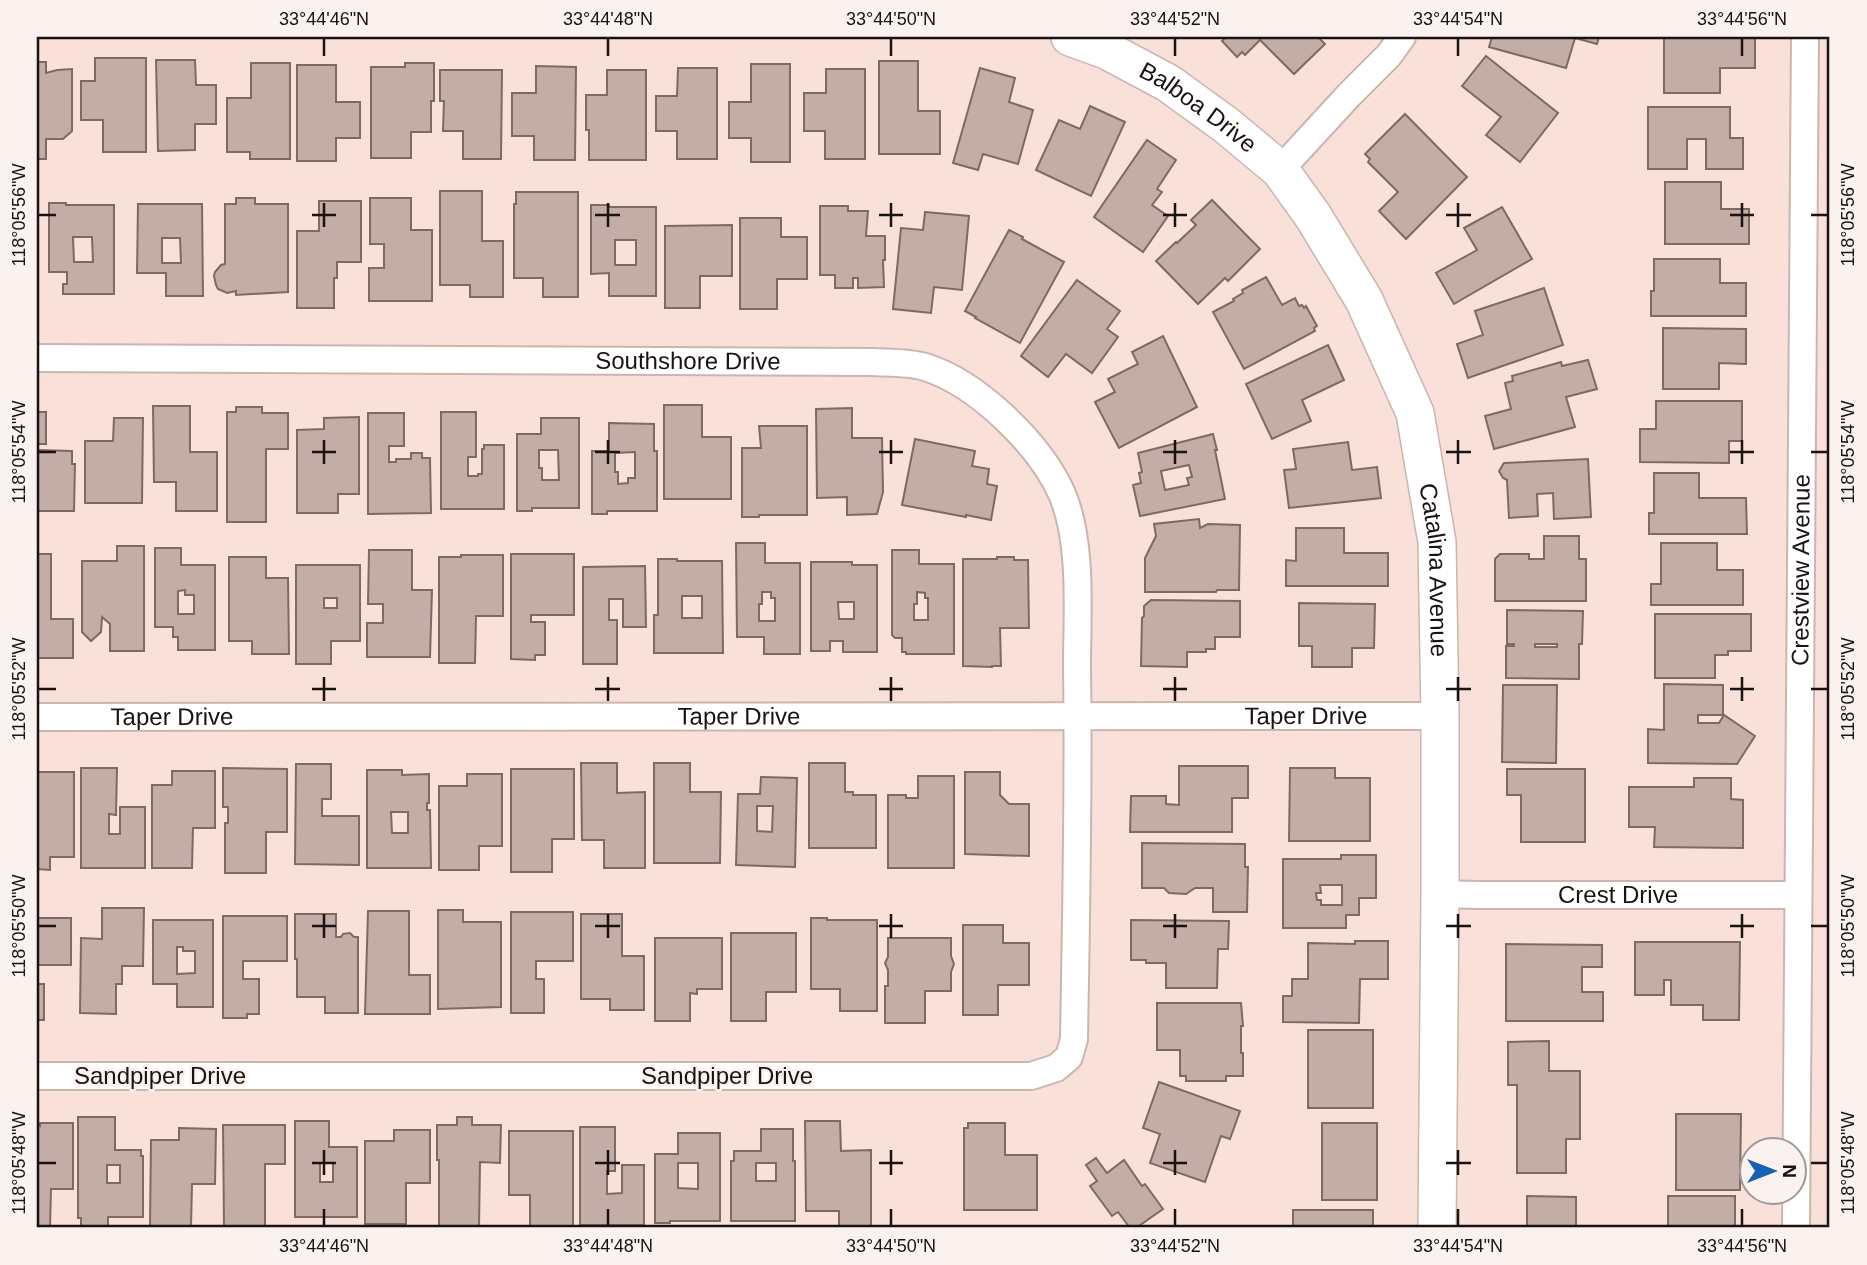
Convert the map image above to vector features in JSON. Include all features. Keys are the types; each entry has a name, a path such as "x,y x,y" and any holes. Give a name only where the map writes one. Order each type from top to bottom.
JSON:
{"street":[{"name":"Balboa Drive","path":"1070,37 1105,50 1168,83 1227,125 1280,170"},
{"path":"1280,170 1389,55 1402,37"},
{"name":"Crestview Avenue","path":"1796,1228 1805,37"},
{"name":"Catalina Avenue","path":"1280,170 1313,216 1364,300 1415,413 1437,542 1440,716 1437,1228"},
{"name":"Southshore Drive","path":"37,358 872,362 923,366 956,380 989,402 1040,457 1062,494 1073,534 1078,716"},
{"name":"Sandpiper Drive","path":"37,1076 1031,1076 1056,1068 1069,1057 1074,1038 1078,716"},
{"name":"Taper Drive","path":"37,717 1440,716"},
{"name":"Crest Drive","path":"1440,894 1798,895"}],"building":[{"path":"1223,37 1318,37 1325,44 1294,74 1260,40 1245,55 1242,52 1237,57 1222,41 1225,38"},
{"path":"1492,37 1599,37 1597,44 1575,38 1566,68 1489,47"},
{"path":"1664,37 1755,37 1755,68 1720,68 1720,93 1664,93"},
{"path":"1486,56 1558,113 1520,162 1486,135 1501,117 1462,86"},
{"path":"95,58 146,58 146,152 103,152 103,120 81,120 81,81 95,81"},
{"path":"156,60 195,60 196,85 216,85 216,124 195,124 195,150 158,151"},
{"path":"879,61 918,61 918,111 940,111 940,154 879,154"},
{"path":"37,62 46,62 46,73 72,69 72,131 63,139 46,139 46,159 37,159"},
{"path":"251,63 290,63 290,159 250,159 250,152 227,152 227,98 251,98"},
{"path":"405,63 434,63 431,132 411,132 411,158 371,158 371,67 405,67"},
{"path":"751,64 790,64 790,162 751,162 751,138 729,138 729,102 751,102"},
{"path":"297,65 336,65 336,102 360,102 360,138 336,138 336,161 297,161"},
{"path":"536,66 576,67 575,160 534,160 534,136 512,136 512,93 536,93"},
{"path":"678,68 717,68 717,159 677,159 677,131 656,131 656,96 677,96"},
{"path":"980,68 1015,78 1009,102 1033,110 1018,164 983,154 978,170 953,163"},
{"path":"826,69 865,69 865,159 825,159 825,131 804,131 804,93 826,93"},
{"path":"440,70 502,70 501,159 463,159 463,131 443,131 444,101 440,101"},
{"path":"607,70 646,70 646,160 589,160 586,95 607,95"},
{"path":"1090,106 1125,122 1091,196 1036,170 1059,120 1080,129"},
{"path":"1648,107 1730,107 1730,138 1743,138 1743,169 1706,169 1706,139 1687,139 1687,169 1648,169"},
{"path":"1405,114 1467,177 1406,239 1379,211 1398,192 1368,162 1370,159 1365,154"},
{"path":"1147,140 1176,160 1157,189 1162,192 1152,205 1168,216 1143,252 1094,217"},
{"path":"1665,182 1721,182 1721,209 1749,209 1749,244 1665,244"},
{"path":"440,191 482,191 482,241 503,241 503,297 470,297 470,285 440,285"},
{"path":"516,192 578,192 578,297 543,297 543,278 514,278"},
{"path":"236,198 255,198 255,204 288,204 288,292 236,295 236,291 227,293 218,289 214,276 221,265 225,264 225,204 236,204"},
{"path":"370,198 411,198 411,230 432,230 432,301 369,301 369,268 384,268 384,244 370,244"},
{"path":"1212,200 1260,249 1228,281 1225,278 1198,304 1156,261 1196,225 1191,220"},
{"path":"319,201 361,201 361,262 337,262 334,308 297,308 297,231 319,231"},
{"path":"49,203 114,205 114,294 63,294 63,284 67,284 67,272 49,272","holes":["73,237 92,237 93,262 74,262"]},
{"path":"138,204 202,204 203,296 166,296 166,273 137,273","holes":["162,238 180,238 181,263 162,263"]},
{"path":"591,205 656,207 656,296 609,296 609,273 591,274","holes":["615,240 636,240 636,265 615,265"]},
{"path":"820,206 848,206 848,211 868,211 866,236 885,236 884,287 858,288 858,278 853,278 853,288 835,288 835,275 820,275"},
{"path":"1502,207 1532,259 1454,304 1436,273 1477,250 1464,228"},
{"path":"925,212 969,216 962,290 934,287 931,313 893,309 901,228 923,230"},
{"path":"740,218 781,218 781,237 807,237 807,279 777,279 777,309 740,309"},
{"path":"732,225 732,276 700,276 700,308 665,308 665,226"},
{"path":"1009,230 1064,262 1020,343 965,311"},
{"path":"1654,259 1720,259 1720,283 1746,283 1746,316 1651,316"},
{"path":"1266,277 1282,305 1295,298 1299,306 1306,306 1317,326 1315,331 1244,369 1213,312 1234,301 1233,299 1243,293 1242,290"},
{"path":"1077,280 1120,311 1107,329 1118,337 1092,373 1066,354 1048,377 1021,356"},
{"path":"1544,288 1563,345 1468,378 1457,344 1483,335 1475,311"},
{"path":"1663,328 1746,329 1746,364 1719,363 1719,389 1663,389"},
{"path":"1163,336 1197,407 1119,448 1095,402 1115,392 1108,379 1138,364 1132,352"},
{"path":"1328,345 1344,380 1302,400 1311,421 1272,439 1246,384"},
{"path":"1588,360 1597,389 1566,397 1575,427 1494,449 1485,416 1511,409 1505,383 1513,381 1512,376 1561,362 1562,366"},
{"path":"1656,401 1742,401 1742,441 1729,441 1729,463 1640,462 1640,429 1656,429"},
{"path":"664,405 702,405 702,437 731,437 731,499 664,499"},
{"path":"153,406 190,406 190,452 217,452 217,511 176,511 176,482 154,482"},
{"path":"236,407 262,407 262,413 288,413 288,449 266,449 266,522 227,522 227,412 236,412"},
{"path":"852,408 852,438 882,438 883,492 877,514 847,515 847,497 817,498 816,409"},
{"path":"37,412 46,412 46,444 37,444"},
{"path":"441,412 476,412 476,457 468,457 468,476 482,474 484,445 504,445 504,509 441,509"},
{"path":"368,413 404,413 404,446 389,446 389,462 411,459 411,453 422,453 422,458 430,458 431,513 368,514"},
{"path":"359,417 359,494 338,494 338,513 297,513 297,430 324,429 324,418"},
{"path":"114,418 143,418 142,503 85,503 85,441 113,441"},
{"path":"541,418 579,418 579,508 532,508 532,511 517,511 517,434 541,434","holes":["539,450 558,450 559,480 542,480"]},
{"path":"609,423 654,424 657,511 607,511 607,514 592,514 592,451 609,451","holes":["635,452 635,478 628,478 628,483 618,484 615,453"]},
{"path":"759,426 807,426 807,515 742,517 742,448 761,448"},
{"path":"1213,434 1225,499 1140,516 1133,485 1141,483 1138,453","holes":["1189,465 1192,477 1187,478 1189,485 1165,490 1161,471"]},
{"path":"915,439 975,451 972,466 989,469 987,484 997,486 991,520 902,505"},
{"path":"1348,442 1352,470 1377,467 1381,498 1289,508 1284,470 1296,469 1293,449"},
{"path":"37,450 72,451 72,464 75,464 74,511 37,511"},
{"path":"1588,459 1591,517 1554,519 1553,493 1537,494 1538,516 1509,518 1507,480 1499,471 1504,463"},
{"path":"1654,473 1699,473 1699,498 1746,498 1747,534 1649,534 1649,513 1654,513"},
{"path":"1199,519 1200,528 1208,524 1240,525 1239,590 1145,592 1145,558 1156,536 1154,524"},
{"path":"1296,528 1344,528 1344,553 1388,553 1388,586 1286,586 1286,560 1296,561"},
{"path":"1544,536 1579,536 1579,559 1586,559 1586,601 1495,601 1495,559 1500,554 1529,554 1529,559 1544,559"},
{"path":"736,543 765,543 765,563 800,563 800,654 764,654 764,637 737,637","holes":["762,592 771,592 771,598 775,598 775,621 759,621"]},
{"path":"1661,543 1717,543 1717,570 1743,570 1743,605 1651,605 1651,584 1661,584"},
{"path":"117,546 144,546 144,651 110,651 110,624 102,617 101,632 91,641 82,632 82,561 117,561"},
{"path":"155,548 181,548 181,565 215,565 215,650 178,650 178,637 173,637 173,627 155,627","holes":["185,590 185,595 194,595 194,614 178,614 178,591"]},
{"path":"369,550 412,550 412,590 432,590 430,657 367,657 367,623 383,623 383,604 368,604"},
{"path":"892,550 919,550 919,564 954,564 954,654 906,654 902,652 902,638 892,635","holes":["917,592 925,593 925,598 928,598 928,620 914,620"]},
{"path":"37,554 51,554 51,619 73,619 73,658 37,658"},
{"path":"511,554 574,554 574,615 531,615 531,622 545,622 545,655 535,655 535,660 511,659"},
{"path":"503,555 503,616 476,616 475,663 439,663 439,557"},
{"path":"229,557 266,557 266,578 288,578 289,654 252,654 252,641 229,641"},
{"path":"997,557 1028,560 1029,628 1000,628 1001,666 963,666 963,559"},
{"path":"658,559 722,561 723,653 654,653 654,615 658,615","holes":["682,596 702,596 702,618 682,618"]},
{"path":"811,562 877,565 877,652 843,652 843,641 830,641 830,651 811,651","holes":["838,602 854,602 854,619 839,619"]},
{"path":"296,565 360,565 360,641 331,641 331,664 296,664","holes":["324,598 337,598 337,608 324,608"]},
{"path":"645,566 646,627 623,627 623,599 609,599 609,620 617,620 617,664 583,664 583,567"},
{"path":"1151,600 1240,601 1240,637 1215,637 1215,649 1187,652 1187,667 1141,666 1142,618 1144,606"},
{"path":"1299,603 1375,604 1374,648 1352,648 1352,667 1312,667 1312,646 1299,646"},
{"path":"1507,610 1583,611 1579,679 1506,678 1506,646 1514,646 1507,644","holes":["1535,644 1557,644 1557,647 1535,647"]},
{"path":"1655,614 1751,614 1751,651 1728,651 1728,655 1715,655 1715,678 1655,678"},
{"path":"1664,684 1723,685 1723,715 1698,715 1698,723 1719,723 1724,715 1755,736 1737,764 1648,763 1648,729 1664,730"},
{"path":"1503,685 1557,685 1556,763 1502,762"},
{"path":"581,763 617,763 617,793 645,792 645,868 604,868 604,840 582,840"},
{"path":"654,763 690,763 690,792 721,792 720,863 654,863"},
{"path":"809,763 845,763 845,792 853,792 853,795 876,795 876,848 809,848"},
{"path":"296,764 331,764 331,799 322,799 322,816 359,816 359,865 295,864"},
{"path":"1179,766 1248,766 1248,798 1232,798 1232,832 1130,832 1131,796 1166,796 1166,804 1179,805"},
{"path":"81,768 117,768 116,815 109,814 109,834 120,834 120,807 145,807 145,868 81,868"},
{"path":"223,768 287,769 287,832 266,832 266,873 225,873 225,823 228,823 228,807 223,807"},
{"path":"1290,768 1335,768 1335,778 1370,778 1370,841 1289,841"},
{"path":"511,769 574,769 574,839 552,839 552,872 511,872"},
{"path":"1507,769 1585,769 1585,842 1521,842 1521,795 1507,795"},
{"path":"367,770 402,770 402,775 429,774 427,810 430,810 431,868 367,868","holes":["391,812 408,812 408,833 392,833"]},
{"path":"172,771 215,771 215,828 193,828 192,868 152,868 152,785 172,785"},
{"path":"37,772 74,772 74,857 50,857 50,870 37,869"},
{"path":"965,772 1000,772 1000,795 1009,804 1029,804 1029,856 965,854"},
{"path":"467,774 502,774 502,846 479,846 479,870 439,870 439,786 467,786"},
{"path":"918,776 954,776 954,868 888,868 888,795 918,798"},
{"path":"761,777 797,778 795,867 736,865 738,794 760,794","holes":["757,806 773,806 772,832 757,831"]},
{"path":"1694,778 1731,778 1731,799 1743,800 1743,848 1654,847 1655,827 1629,827 1629,787 1694,787"},
{"path":"1142,843 1245,844 1245,867 1248,867 1247,912 1213,912 1213,888 1195,888 1186,894 1169,893 1164,888 1142,888"},
{"path":"1341,855 1376,855 1376,898 1359,898 1359,915 1346,915 1346,928 1283,928 1283,859 1341,859","holes":["1320,885 1342,885 1342,905 1321,905 1321,900 1317,900 1316,893 1321,893"]},
{"path":"102,908 144,908 143,966 122,966 122,984 116,984 116,1014 80,1013 81,938 102,939"},
{"path":"438,910 463,910 463,922 501,922 501,1007 438,1009"},
{"path":"368,911 409,911 409,975 430,975 430,1014 365,1014"},
{"path":"511,912 573,912 573,961 536,961 536,979 544,979 544,1013 511,1013"},
{"path":"295,914 336,914 336,937 350,933 358,937 358,1013 325,1013 325,997 297,997"},
{"path":"581,914 622,914 622,956 644,956 644,1010 610,1010 610,999 581,999"},
{"path":"223,916 287,916 287,961 243,961 243,979 259,979 259,1014 247,1014 247,1018 223,1018"},
{"path":"37,918 71,918 71,965 37,965"},
{"path":"811,918 877,920 877,1011 840,1011 840,989 811,989"},
{"path":"153,920 213,920 213,1007 177,1007 177,984 153,984","holes":["177,947 183,947 183,951 195,951 195,973 177,974"]},
{"path":"1131,920 1229,921 1228,949 1218,949 1217,988 1166,988 1166,963 1131,960"},
{"path":"963,925 1003,925 1003,943 1029,943 1029,985 998,985 998,1015 963,1015"},
{"path":"731,933 796,933 796,992 766,992 766,1021 731,1021"},
{"path":"655,938 722,938 722,989 697,989 697,994 690,993 690,1021 655,1021"},
{"path":"888,938 951,938 954,964 951,991 925,991 925,1023 885,1023 888,970 885,963 888,957"},
{"path":"1355,941 1388,941 1388,979 1360,979 1359,1023 1283,1022 1283,996 1292,996 1292,979 1308,979 1308,943 1355,944"},
{"path":"1635,942 1740,942 1739,1020 1703,1020 1703,1005 1671,1005 1671,980 1664,980 1664,995 1635,995"},
{"path":"1506,944 1602,945 1602,967 1582,967 1582,992 1603,992 1603,1021 1506,1021"},
{"path":"37,984 44,984 44,1020 37,1020"},
{"path":"1157,1003 1241,1003 1243,1076 1226,1076 1226,1081 1186,1081 1186,1076 1180,1076 1180,1050 1157,1050"},
{"path":"1308,1030 1373,1030 1373,1108 1308,1108"},
{"path":"1549,1041 1549,1071 1580,1071 1580,1139 1566,1139 1566,1173 1517,1173 1517,1085 1508,1085 1508,1042"},
{"path":"1159,1082 1240,1111 1230,1139 1221,1136 1205,1182 1150,1163 1160,1134 1143,1128"},
{"path":"1676,1114 1741,1114 1741,1136 1738,1136 1738,1190 1676,1190"},
{"path":"78,1117 115,1117 115,1150 141,1150 143,1156 143,1217 108,1217 108,1226 81,1226 81,1218 78,1218","holes":["107,1165 120,1165 120,1183 107,1183"]},
{"path":"457,1117 472,1117 472,1125 501,1125 500,1163 480,1162 479,1228 439,1228 437,1125 457,1125"},
{"path":"295,1121 329,1121 329,1147 357,1147 357,1217 295,1217","holes":["320,1163 333,1163 333,1182 320,1182"]},
{"path":"805,1121 840,1121 841,1151 871,1150 871,1227 839,1227 839,1211 806,1211"},
{"path":"40,1123 73,1123 73,1189 51,1189 50,1228 37,1228 37,1125 40,1126"},
{"path":"968,1123 1005,1123 1005,1155 1037,1155 1037,1210 964,1210 964,1128 968,1128"},
{"path":"1322,1123 1377,1123 1377,1200 1322,1200"},
{"path":"223,1125 285,1125 285,1164 265,1164 265,1228 224,1228"},
{"path":"580,1127 615,1127 615,1171 607,1171 607,1194 622,1193 622,1165 644,1165 644,1225 580,1225"},
{"path":"179,1128 216,1129 215,1184 192,1184 191,1227 150,1226 151,1140 179,1140"},
{"path":"761,1129 793,1129 795,1221 731,1221 731,1161 734,1161 734,1151 761,1151","holes":["756,1163 776,1163 776,1181 756,1181"]},
{"path":"394,1130 430,1130 430,1183 406,1183 406,1224 365,1224 365,1141 394,1141"},
{"path":"509,1131 573,1131 573,1228 530,1228 530,1195 509,1195"},
{"path":"678,1133 720,1133 720,1221 655,1223 655,1154 678,1154","holes":["678,1163 698,1163 698,1189 678,1188"]},
{"path":"1096,1158 1107,1173 1124,1160 1142,1186 1145,1184 1163,1209 1136,1228 1130,1228 1118,1212 1112,1216 1090,1186 1097,1181 1086,1165"},
{"path":"1527,1196 1576,1197 1576,1228 1527,1228"},
{"path":"1668,1196 1735,1196 1735,1228 1668,1228"},
{"path":"1293,1210 1373,1210 1373,1228 1293,1228"}]}
